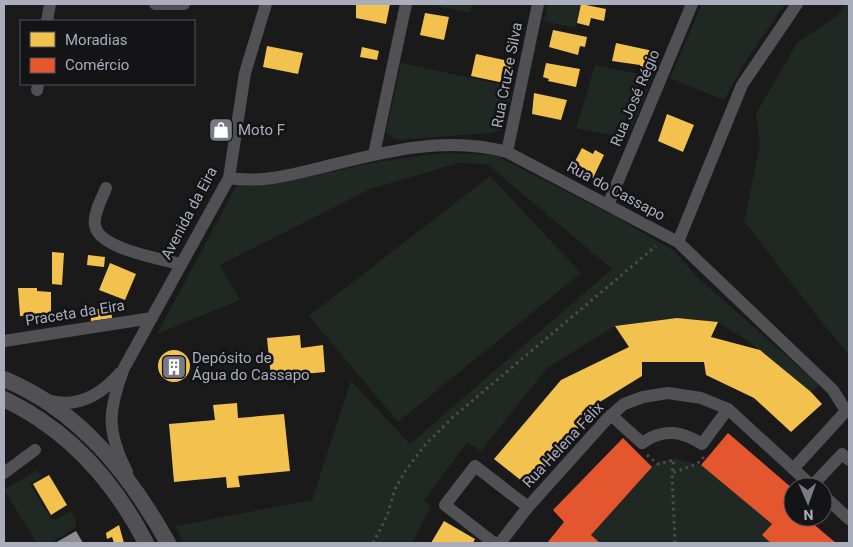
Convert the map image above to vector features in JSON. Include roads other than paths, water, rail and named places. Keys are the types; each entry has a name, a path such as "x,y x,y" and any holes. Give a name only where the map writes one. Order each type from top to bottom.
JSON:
{"street":[{"path":"47,20 50,4"},
{"path":"155,4 184,4"},
{"name":"Avenida da Eira","path":"134,488 117,452 111,430 112,405 124,368 229,178 245,73 266,4"},
{"path":"374,154 406,4"},
{"name":"Rua Cruz e Silva","path":"508,152 538,4"},
{"name":"Rua José Régio","path":"608,205 692,4"},
{"path":"674,239 742,84 797,4"},
{"name":"Rua do Cassapo","path":"229,178 262,180 374,154 445,145 486,146 508,152 674,239 833,390 846,411 793,469"},
{"path":"106,188 95,220 97,231 101,236 116,245 143,256 180,264"},
{"name":"Praceta da Eira","path":"4,340 152,318"},
{"name":"Avenida da Eira","path":"44,399 73,402 94,396 112,382 124,368"},
{"path":"4,379 44,399 74,421 95,440 134,488 168,543"},
{"name":"Rua Helena Félix","path":"500,543 528,507 611,415 624,404 643,397 668,393 701,398 728,409 802,477"},
{"path":"4,399 26,410 61,434 101,473 146,543"},
{"path":"611,415 642,443 651,436 676,432 688,435 702,444 728,409"},
{"path":"4,473 35,450"},
{"path":"822,477 842,454 849,460"},
{"path":"494,543 445,505 476,466 528,507"},
{"path":"833,504 849,519"}],"place":[{"name":"Moto F","path":"221,130"},
{"name":"Depósito de Água do Cassapo","path":"174,367"}]}
